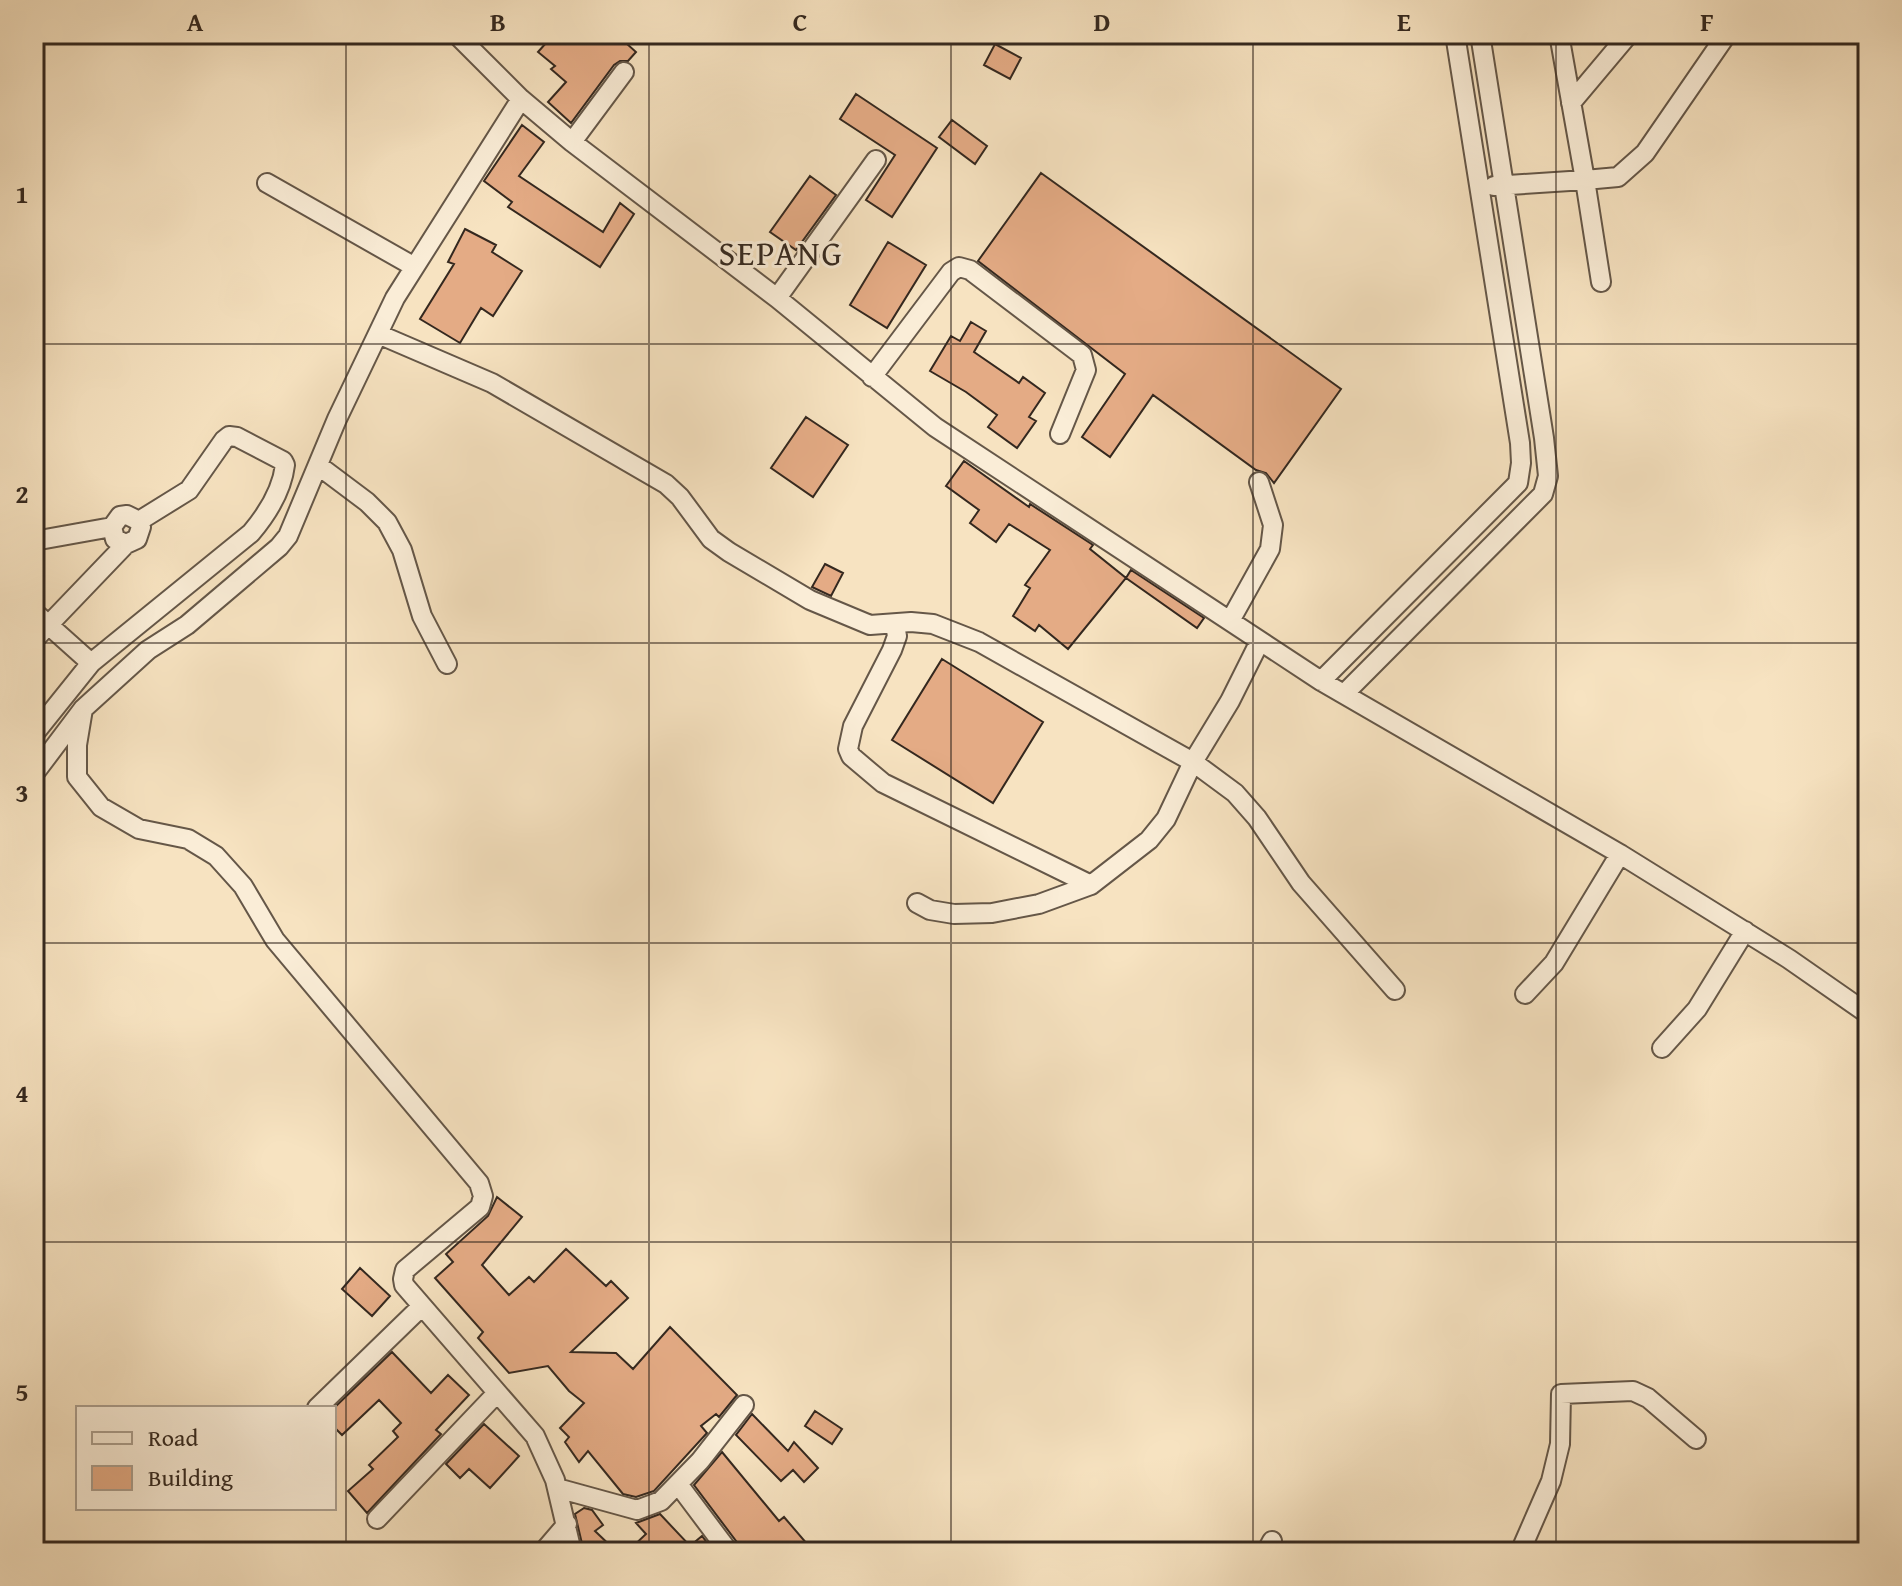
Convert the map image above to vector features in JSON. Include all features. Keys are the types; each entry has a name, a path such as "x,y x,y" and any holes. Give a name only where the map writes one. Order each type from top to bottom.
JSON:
{"street":[{"path":"456,34 521,99 572,142 777,298 935,427 1321,681 1620,854 1745,931 1868,1014"},
{"path":"1321,681 1518,483 1521,463 1455,34"},
{"path":"1344,694 1543,494 1548,476 1480,34"},
{"path":"1559,34 1601,282"},
{"path":"1571,103 1629,34"},
{"path":"1479,188 1618,177 1645,153 1727,34"},
{"path":"572,142 624,72"},
{"path":"34,774 83,709 148,650 187,625 279,547 294,525 337,419 413,266 521,99"},
{"path":"777,298 876,160"},
{"path":"267,183 413,266"},
{"path":"872,377 951,272 959,267 970,270 1082,355 1086,370 1060,434"},
{"path":"378,334 492,383 666,484 680,497 711,539 810,600 870,625 933,624 979,642 1193,762 1235,793 1257,818 1301,883 1395,990"},
{"path":"34,734 91,663 251,533 276,495 285,465 283,461 237,437 229,436 189,490 139,521"},
{"path":"319,466 367,502 387,522 402,550 422,616 447,664"},
{"path":"1230,621 1270,549 1273,525 1259,482"},
{"path":"1491,510 1510,527"},
{"path":"34,541 112,527 120,516 127,515 139,521 141,527 137,539 126,544 41,619 34,640"},
{"path":"112,527 115,539 126,544"},
{"path":"41,619 91,663"},
{"path":"1381,621 1400,637"},
{"path":"895,625 897,636 892,650 853,726 848,749 851,756 883,783 1091,885"},
{"path":"917,903 930,910 954,914 992,913 1039,904 1091,885 1149,840 1166,819 1193,762 1230,701 1260,641"},
{"path":"83,709 77,745 77,777 101,807 139,829 188,839 216,856 243,886 275,940 479,1183 483,1196 480,1207 405,1270 404,1285 535,1436 557,1488 572,1552"},
{"path":"1525,994 1554,963 1620,854"},
{"path":"1662,1048 1697,1009 1745,931"},
{"path":"319,1406 421,1307"},
{"path":"1520,1552 1551,1481 1560,1444 1561,1394 1633,1391 1648,1398 1696,1439"},
{"path":"377,1519 497,1393"},
{"path":"557,1488 637,1510 661,1501 700,1461 744,1405"},
{"path":"678,1484 729,1552"},
{"path":"543,1552 567,1524"}],"building":[{"path":"554,34 591,34 600,42 607,34 616,34 636,52 628,61 614,65 571,123 548,102 566,82 551,69 555,66 538,52"},
{"path":"995,44 1021,58 1010,79 984,65"},
{"path":"856,94 937,148 892,217 866,200 895,155 840,119"},
{"path":"952,120 987,146 975,164 939,137"},
{"path":"522,125 544,142 519,176 603,232 620,203 634,214 600,267 508,207 512,202 484,181"},
{"path":"1041,173 1341,389 1274,483 1266,473 1256,470 1153,395 1110,457 1082,437 1125,374 978,261"},
{"path":"810,176 836,195 796,250 770,232"},
{"path":"465,229 496,245 492,252 522,271 493,316 481,308 460,343 420,319 454,264 448,262"},
{"path":"888,242 926,265 887,328 850,305"},
{"path":"971,322 986,331 974,352 1019,383 1023,377 1045,393 1029,417 1036,421 1017,448 988,427 997,415 930,371 951,336 960,341"},
{"path":"806,417 848,445 813,497 771,468"},
{"path":"964,461 1029,507 1030,504 1093,545 1090,549 1126,578 1068,649 1039,625 1035,631 1013,616 1030,588 1025,585 1050,550 1009,524 996,542 970,523 979,510 946,486"},
{"path":"825,564 843,573 831,596 812,587"},
{"path":"1131,570 1204,618 1197,628 1126,578"},
{"path":"942,659 1043,722 993,803 892,740"},
{"path":"497,1197 522,1217 482,1265 509,1295 529,1277 534,1282 566,1249 606,1286 611,1281 628,1298 571,1352 616,1353 633,1369 670,1327 737,1395 719,1417 716,1414 701,1426 707,1433 654,1491 636,1497 623,1494 588,1451 579,1462 565,1442 569,1437 560,1428 584,1403 548,1366 509,1373 478,1338 483,1332 435,1278 453,1262 446,1254 488,1216"},
{"path":"360,1268 390,1296 372,1316 342,1289"},
{"path":"392,1352 431,1393 448,1375 469,1395 436,1430 441,1434 367,1513 348,1491 373,1469 369,1465 398,1437 393,1431 401,1423 379,1400 342,1435 336,1429 336,1406"},
{"path":"815,1411 842,1429 832,1444 805,1426"},
{"path":"752,1414 788,1451 794,1442 818,1468 804,1482 793,1470 781,1481 736,1435"},
{"path":"484,1424 519,1456 490,1488 469,1469 460,1478 446,1464"},
{"path":"722,1452 779,1521 784,1517 814,1552 741,1552 694,1485"},
{"path":"584,1508 592,1510 603,1525 595,1531 617,1552 584,1552 575,1514"},
{"path":"660,1514 690,1546 702,1536 714,1552 627,1552 646,1534 636,1523"}],"district":[{"name":"SEPANG","path":"781,253"}]}
